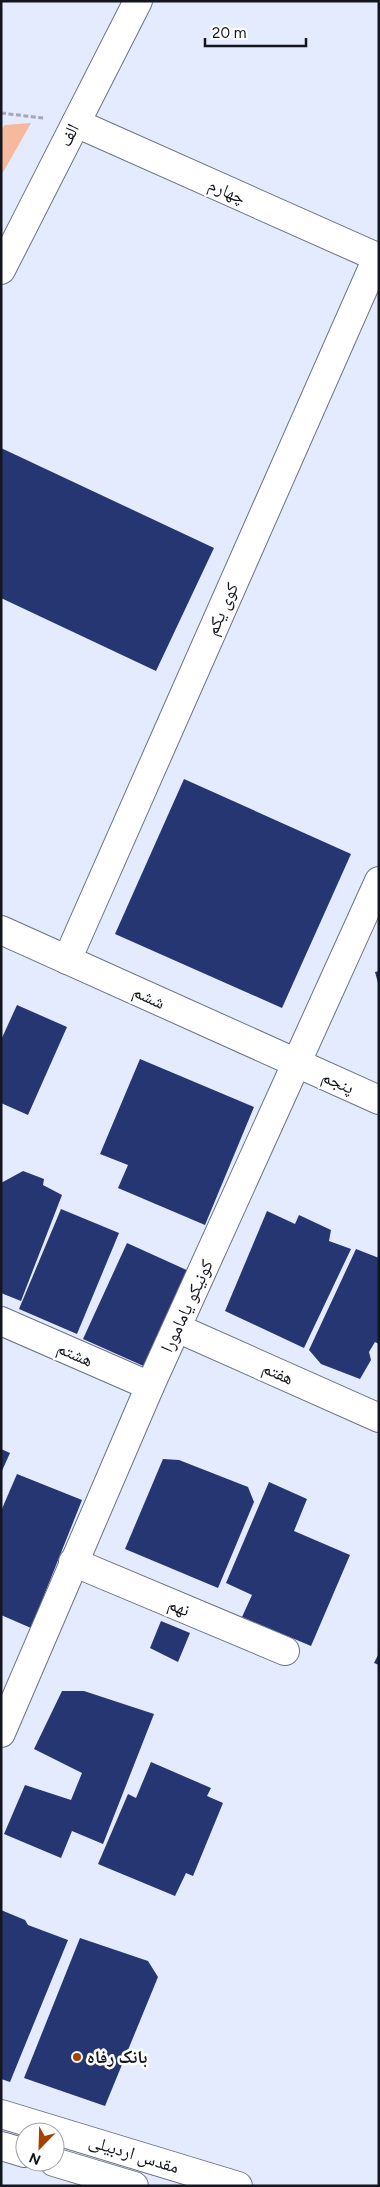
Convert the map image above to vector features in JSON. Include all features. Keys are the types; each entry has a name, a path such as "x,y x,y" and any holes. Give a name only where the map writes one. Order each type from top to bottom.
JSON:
{"street":[{"name":"الف","path":"1,270 138,1"},
{"name":"چهارم","path":"76,123 378,258"},
{"name":"کوی یکم","path":"67,960 378,258"},
{"name":"کونیکو یامامورا","path":"1,1733 150,1386 379,880"},
{"name":"ششم","path":"1,930 296,1064"},
{"name":"پنجم","path":"296,1064 379,1100"},
{"name":"هشتم","path":"1,1321 150,1386"},
{"name":"هفتم","path":"177,1328 379,1418"},
{"name":"نهم","path":"73,1562 285,1651"},
{"name":"مقدس اردبیلی","path":"1,2114 238,2186"},
{"path":"1,2146 15,2150"},
{"name":"مقدس اردبیلی","path":"65,2165 134,2186"}],"path":[{"path":"1,113 76,123"}],"shaded area":[{"path":"31,123 1,176 1,130 5,125"}],"building":[{"path":"1,448 214,548 156,671 1,598"},
{"path":"184,779 351,854 282,1008 115,934"},
{"path":"379,971 379,983 378,983 375,972"},
{"path":"17,1005 67,1027 28,1115 1,1103 1,1040"},
{"path":"140,1059 254,1107 205,1225 118,1188 128,1165 100,1154"},
{"path":"23,1171 44,1179 43,1185 62,1195 21,1301 1,1293 1,1183"},
{"path":"61,1209 119,1233 77,1334 19,1309"},
{"path":"267,1211 295,1224 299,1215 331,1230 329,1241 351,1249 304,1348 225,1311"},
{"path":"127,1243 191,1272 148,1368 83,1339"},
{"path":"356,1249 379,1258 379,1344 375,1342 369,1352 371,1360 360,1379 321,1364 309,1350"},
{"path":"1,1449 10,1453 1,1473"},
{"path":"163,1459 179,1460 248,1487 254,1502 218,1588 125,1549"},
{"path":"17,1474 82,1500 31,1628 1,1615 1,1511"},
{"path":"269,1482 307,1499 294,1531 350,1555 311,1646 242,1617 252,1595 226,1583"},
{"path":"161,1621 190,1633 178,1662 150,1648"},
{"path":"379,1653 379,1665 374,1663"},
{"path":"62,1691 84,1691 154,1714 103,1844 72,1831 61,1858 4,1834 25,1785 71,1800 82,1773 34,1749"},
{"path":"151,1762 211,1788 207,1796 223,1803 193,1876 186,1873 175,1896 98,1864 128,1794 136,1798"},
{"path":"1,1910 25,1920 28,1925 68,1940 10,2082 1,2079"},
{"path":"80,1938 148,1961 158,1977 105,2106 24,2078"}],"place":[{"name":"بانک رفاه","path":"77,2057"}]}
